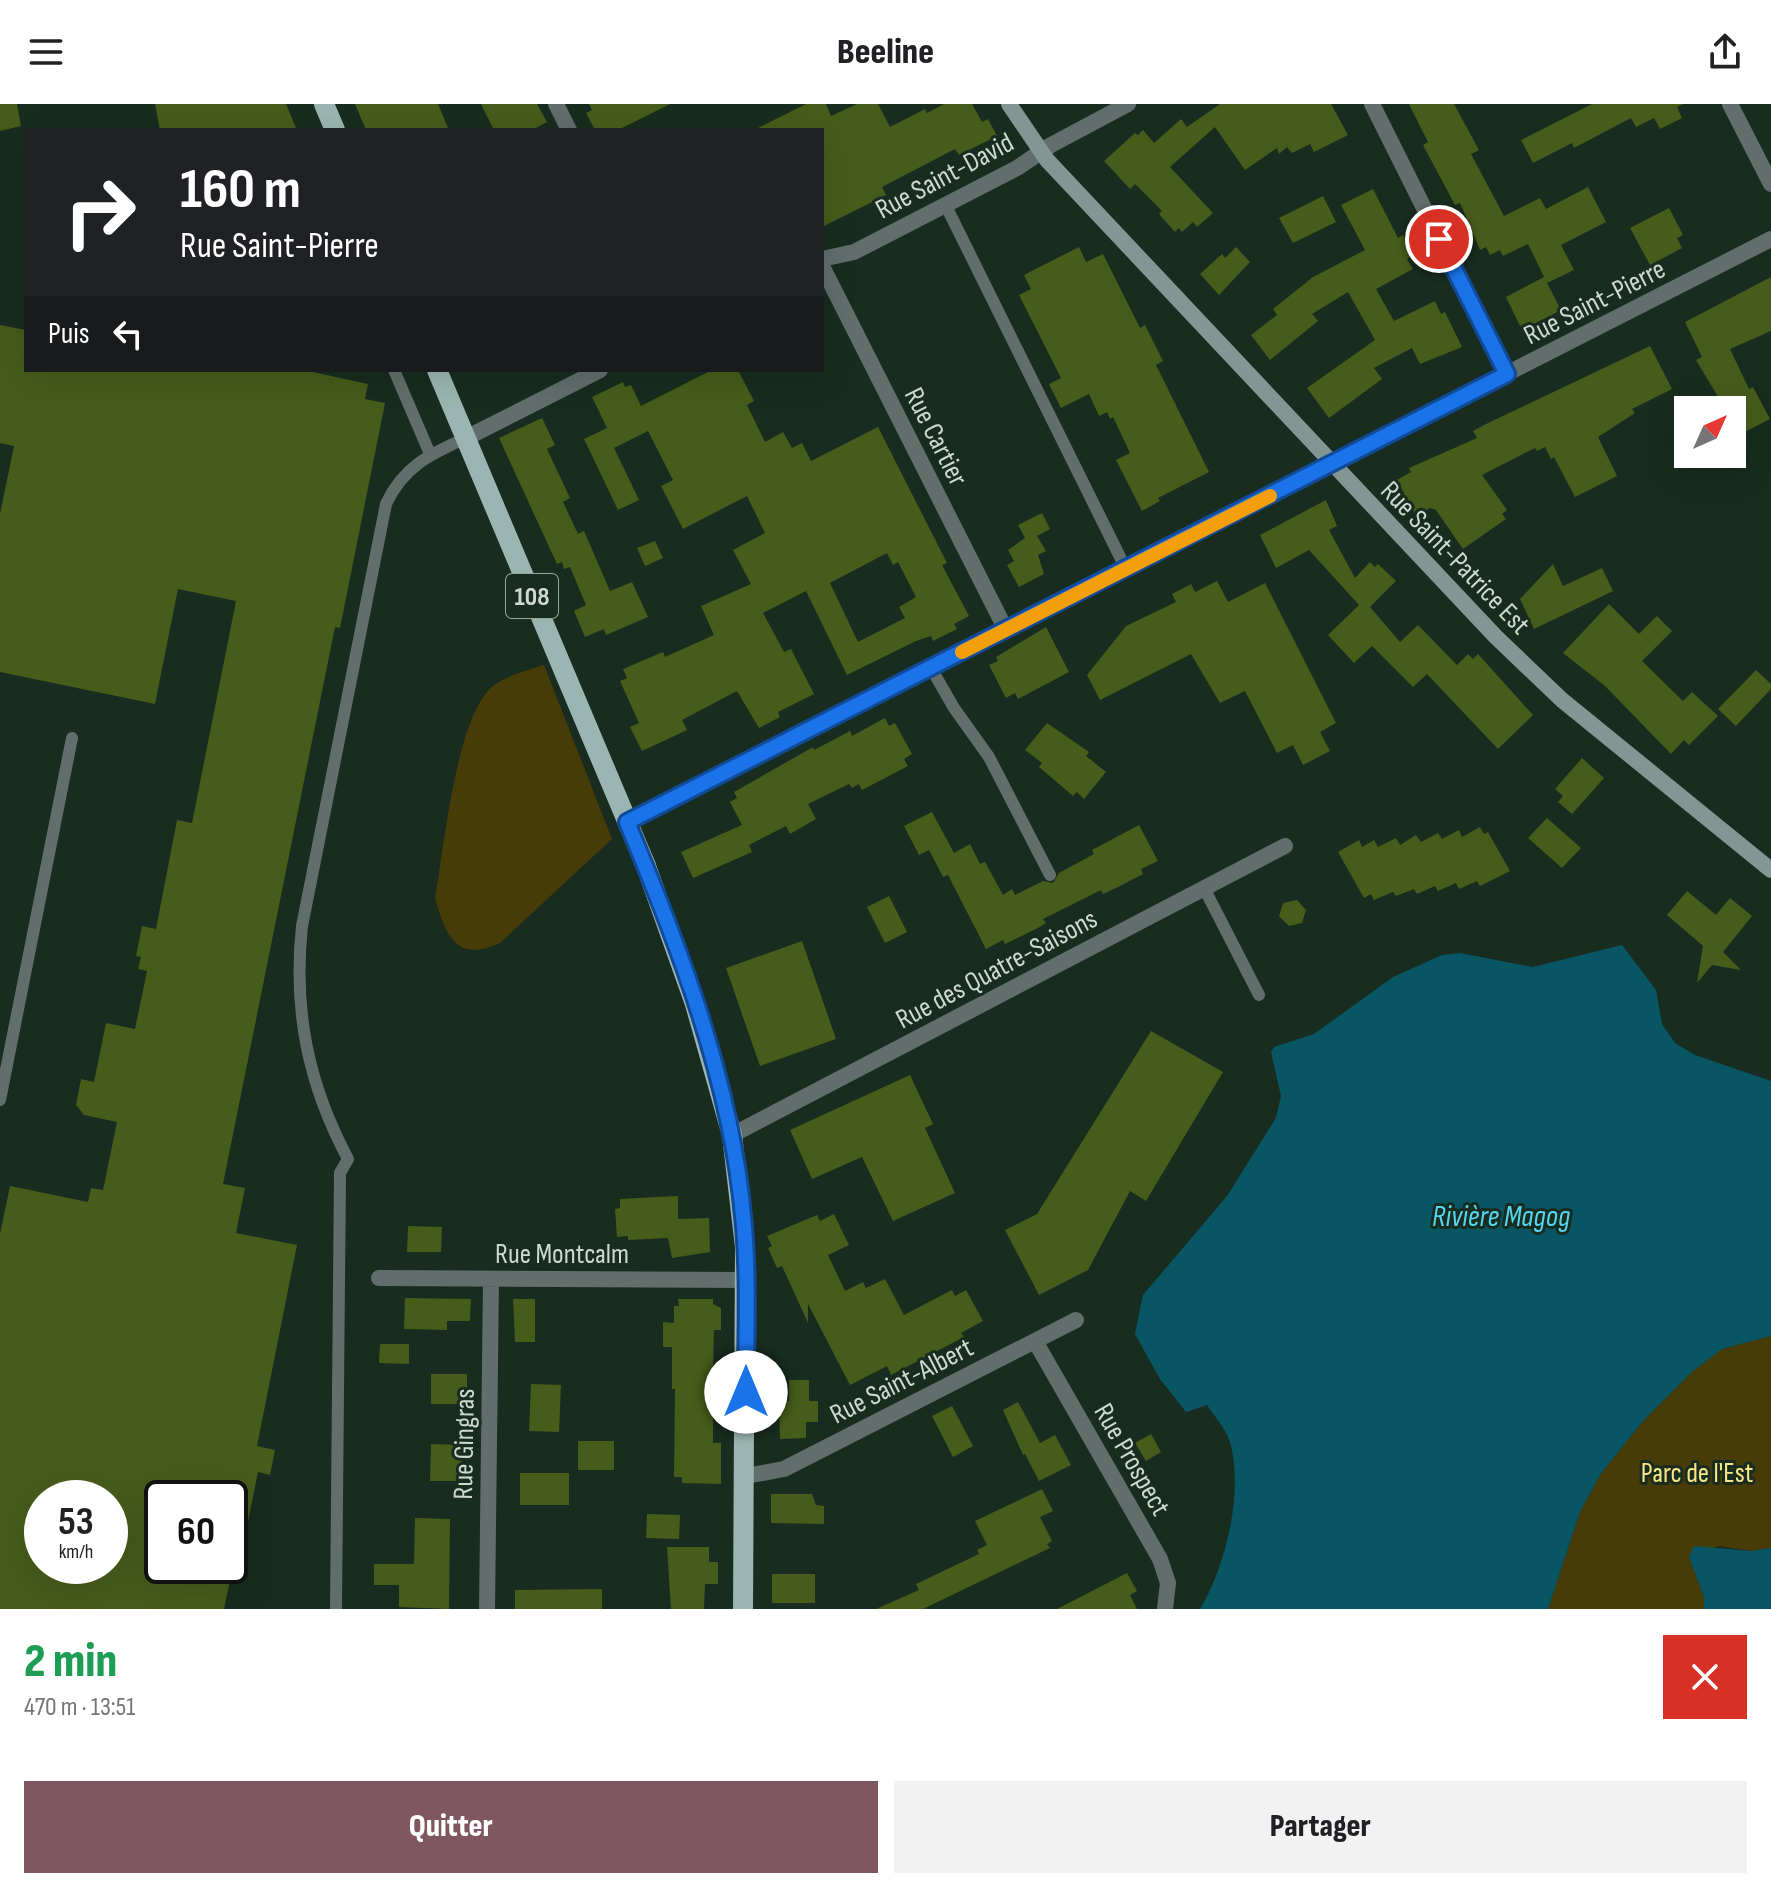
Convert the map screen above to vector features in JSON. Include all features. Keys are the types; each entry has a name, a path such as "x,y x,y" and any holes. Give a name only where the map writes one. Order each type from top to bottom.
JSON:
{"main road":[{"path":"324,104 334,128"},
{"name":"108","path":"438,372 627,822 680,958 732,1135 743,1216 745,1280 743,1609"}],"street":[{"path":"556,104 568,128"},
{"name":"Rue Saint-Patrice Est","path":"1009,104 1040,152 1496,637 1562,700 1771,870"},
{"name":"Rue Saint-David","path":"824,259 854,252 1017,168 1128,104"},
{"path":"1372,104 1507,374"},
{"path":"1730,104 1771,184"},
{"name":"Rue Saint-Pierre","path":"627,822 1771,239"},
{"name":"Rue Cartier","path":"824,270 1006,630"},
{"path":"466,438 596,372"},
{"name":"Rue des Quatre-Saisons","path":"732,1135 1285,846"},
{"name":"Rue Montcalm","path":"379,1278 745,1280"},
{"name":"Rue Gingras","path":"487,1609 491,1279"},
{"name":"Rue Saint-Albert","path":"746,1476 784,1469 1076,1320"},
{"name":"Rue Prospect","path":"1035,1341 1160,1559 1168,1583 1165,1609"}],"lane":[{"path":"945,204 1126,569"},
{"path":"395,372 430,454"},
{"path":"336,1609 340,1173 348,1159 312,1076 300,1017 298,956 381,520 398,482 430,454 466,438"},
{"path":"931,668 954,708 989,757 1050,875"},
{"path":"0,1100 72,738"},
{"path":"1204,888 1259,995"}],"green space":[{"path":"544,665 612,839 500,943 473,950 463,948 449,934 435,898 461,753 480,702 493,686 510,676"},
{"name":"Parc de l'Est","path":"1771,1336 1771,1548 1751,1551 1719,1546 1689,1557 1704,1597 1704,1609 1548,1609 1580,1512 1600,1475 1643,1421 1692,1372 1722,1349"}],"water":[{"name":"Rivière Magog","path":"1622,945 1656,990 1662,1024 1675,1043 1695,1055 1771,1081 1771,1336 1722,1349 1692,1372 1643,1421 1600,1475 1580,1512 1548,1609 1200,1609 1218,1572 1230,1528 1235,1483 1230,1442 1207,1405 1186,1412 1160,1379 1135,1334 1143,1295 1227,1196 1276,1118 1281,1096 1271,1052 1274,1047 1314,1034 1393,977 1442,955 1460,953 1533,967"},
{"path":"1694,1546 1751,1551 1771,1548 1771,1609 1704,1609 1704,1597 1689,1557"}],"building":[{"path":"0,104 17,104 21,126 0,131"},
{"path":"155,104 286,104 296,128 160,128"},
{"path":"355,104 438,104 448,128 365,128"},
{"path":"481,104 537,104 547,122 536,128 493,128"},
{"path":"589,104 670,104 622,128 594,128 586,113 592,110"},
{"path":"806,104 826,104 831,116 857,104 878,104 890,127 925,109 927,113 944,104 972,104 982,122 988,119 997,136 959,155 955,149 882,187 886,195 824,226 824,128 758,128"},
{"path":"1220,104 1331,104 1348,135 1314,152 1310,144 1292,153 1287,147 1279,154 1277,148 1245,170 1215,127 1170,167 1213,213 1197,227 1193,222 1182,232 1179,228 1175,232 1159,214 1162,211 1135,184 1130,189 1104,161 1135,133 1138,135 1143,130 1154,143 1181,119 1187,127"},
{"path":"1409,104 1454,104 1479,150 1471,154 1504,216 1540,198 1546,209 1588,187 1606,222 1561,245 1574,270 1547,283 1528,244 1503,256 1500,250 1490,255 1486,247 1480,250 1460,203 1455,205 1423,145 1428,142"},
{"path":"1592,104 1683,104 1677,107 1682,118 1660,129 1654,118 1636,127 1631,118 1574,148 1572,143 1533,163 1521,140"},
{"path":"1373,189 1398,238 1403,235 1414,255 1407,259 1413,269 1376,289 1394,321 1435,301 1441,314 1445,312 1462,347 1420,364 1412,348 1374,368 1382,379 1329,418 1307,388 1375,340 1348,292 1312,314 1318,321 1270,360 1251,335 1277,315 1273,309 1313,277 1365,250 1341,205"},
{"path":"1323,196 1336,222 1293,243 1279,218"},
{"path":"1669,208 1683,235 1677,238 1682,248 1650,265 1630,228"},
{"path":"1079,247 1086,262 1103,254 1140,328 1145,325 1163,361 1156,365 1209,472 1158,498 1160,501 1142,511 1116,460 1130,453 1113,417 1110,419 1107,412 1099,416 1089,394 1061,408 1049,384 1061,378 1019,295 1031,289 1024,275"},
{"path":"1236,247 1250,262 1219,295 1200,274 1222,254 1225,258"},
{"path":"1544,277 1561,310 1522,330 1506,297"},
{"path":"1771,277 1771,331 1730,349 1749,389 1753,387 1770,419 1746,431 1746,396 1718,396 1696,360 1702,357 1685,322"},
{"path":"0,325 24,330 24,372 313,372 368,384 365,399 385,403 340,628 335,627 223,1184 245,1188 236,1233 297,1245 257,1446 275,1450 270,1475 258,1472 248,1521 248,1480 144,1480 144,1584 229,1584 224,1609 0,1609 0,1234 10,1186 88,1202 91,1188 103,1190 117,1122 84,1115 76,1105 81,1079 94,1082 106,1023 135,1029 147,971 138,969 141,957 136,956 142,926 156,929 177,820 192,823 236,601 178,589 155,704 0,672 0,514 14,446 0,443"},
{"path":"1650,346 1672,389 1632,409 1635,413 1598,437 1617,476 1575,497 1554,457 1551,459 1545,447 1537,451 1535,448 1482,475 1507,510 1502,514 1506,519 1463,549 1436,510 1430,508 1416,516 1397,480 1411,472 1409,468 1477,438 1473,431 1484,425"},
{"path":"708,372 739,372 754,401 747,405 765,442 783,432 792,448 802,443 811,461 878,427 947,563 942,565 969,616 954,624 957,629 933,641 931,636 916,641 847,675 806,591 763,613 784,652 791,649 814,694 778,712 780,717 759,728 737,691 682,720 687,730 642,751 630,727 639,723 620,681 627,678 623,669 663,652 665,657 714,635 701,606 751,584 733,550 765,533 747,496 683,529 661,486 673,480 648,431 614,448 639,500 618,510 584,439 607,428 592,397 623,382 625,387 631,385 641,406","holes":["887,553 893,565 898,562 916,597 899,607 905,618 858,642 830,583"]},
{"path":"542,418 555,445 547,449 570,498 563,502 578,534 584,531 610,591 632,582 648,617 606,635 604,629 585,637 574,611 586,605 570,567 564,569 562,562 557,564 499,438"},
{"path":"1326,500 1337,526 1329,530 1355,578 1370,562 1375,567 1378,564 1396,581 1370,607 1400,642 1418,625 1457,665 1468,654 1473,659 1478,654 1533,715 1498,749 1427,674 1413,687 1372,646 1354,663 1328,635 1359,605 1309,550 1276,568 1260,535"},
{"path":"1042,513 1050,529 1037,536 1046,551 1038,555 1044,574 1019,587 1007,565 1014,561 1008,550 1025,538 1018,525"},
{"path":"655,541 663,558 645,566 637,548"},
{"path":"1553,564 1563,586 1602,568 1613,591 1534,629 1520,599"},
{"path":"1217,581 1228,602 1265,583 1336,723 1320,732 1330,751 1303,765 1293,745 1277,753 1245,691 1220,703 1191,654 1100,700 1087,675 1126,626 1176,602 1172,594 1191,584 1195,592"},
{"path":"1609,604 1639,634 1657,616 1672,631 1642,661 1683,701 1692,692 1718,716 1689,745 1684,740 1671,754 1605,686 1563,653"},
{"path":"1046,627 1069,672 1018,699 1015,693 1006,698 989,665 998,661 996,657"},
{"path":"1756,670 1771,684 1771,689 1736,726 1718,709"},
{"path":"885,718 889,726 895,723 912,754 904,759 908,766 862,790 859,784 852,788 849,784 808,804 816,819 790,834 786,826 749,845 752,852 693,878 681,852 742,825 730,802 737,798 734,792 813,747 814,750 850,731 852,736"},
{"path":"1047,723 1089,752 1086,756 1106,772 1084,799 1077,792 1073,796 1039,767 1042,763 1025,750"},
{"path":"1582,758 1604,778 1572,814 1558,802 1563,796 1555,789"},
{"path":"932,812 954,853 970,844 980,864 985,862 1003,895 1012,889 1015,895 1043,881 1053,883 1059,873 1094,854 1092,850 1139,825 1158,861 1141,869 1143,874 1118,887 1103,894 1101,890 1043,919 1046,923 1036,929 1005,944 1003,940 986,949 948,875 943,877 929,850 919,855 904,826"},
{"path":"1547,818 1581,848 1562,868 1528,838"},
{"path":"1480,827 1484,834 1488,832 1510,871 1480,886 1477,881 1459,889 1456,883 1438,891 1435,886 1417,894 1414,889 1396,896 1393,892 1374,900 1371,894 1364,898 1338,852 1359,840 1362,847 1374,840 1378,847 1396,838 1400,845 1416,835 1421,842 1438,833 1442,839 1459,830 1462,837"},
{"path":"1687,891 1716,915 1730,898 1752,916 1723,952 1741,970 1712,965 1697,983 1703,946 1667,915"},
{"path":"889,896 907,932 885,943 867,907"},
{"path":"1297,900 1306,910 1302,923 1289,926 1279,916 1283,903"},
{"path":"802,941 836,1039 760,1066 726,968"},
{"path":"1151,1031 1223,1072 1146,1201 1130,1191 1088,1270 1039,1295 1005,1230 1037,1214"},
{"path":"910,1075 933,1124 925,1128 955,1193 893,1221 862,1157 812,1179 790,1130"},
{"path":"678,1196 678,1219 709,1218 710,1252 672,1258 668,1238 628,1240 628,1236 617,1237 615,1209 620,1208 620,1199"},
{"path":"834,1214 849,1245 828,1255 845,1291 863,1282 866,1288 885,1279 904,1315 952,1290 955,1296 966,1290 983,1321 961,1333 964,1337 891,1375 887,1366 850,1385 808,1304 808,1323 782,1266 777,1268 768,1248 772,1246 767,1236 817,1215 820,1221"},
{"path":"408,1226 442,1227 441,1252 407,1252"},
{"path":"405,1298 471,1299 470,1321 447,1321 447,1330 404,1329"},
{"path":"513,1299 535,1299 535,1342 515,1342"},
{"path":"678,1299 713,1299 713,1304 721,1308 721,1330 714,1330 713,1369 717,1369 718,1404 713,1404 713,1443 721,1443 721,1484 682,1483 682,1477 674,1477 675,1389 672,1389 672,1347 663,1347 663,1322 674,1323 674,1306 679,1306"},
{"path":"380,1344 409,1344 409,1364 379,1363"},
{"path":"431,1374 467,1374 467,1404 431,1404"},
{"path":"789,1380 809,1380 809,1401 818,1401 818,1422 806,1422 806,1438 780,1439 779,1401 789,1401"},
{"path":"531,1384 561,1385 559,1432 529,1431"},
{"path":"1018,1402 1040,1443 1055,1435 1071,1465 1039,1481 1023,1455 1003,1410"},
{"path":"952,1406 973,1446 953,1457 932,1416"},
{"path":"1151,1434 1161,1452 1146,1461 1135,1443"},
{"path":"578,1441 614,1441 614,1470 578,1470"},
{"path":"431,1444 462,1445 461,1481 430,1481"},
{"path":"520,1473 569,1473 569,1505 520,1505"},
{"path":"1042,1489 1053,1511 1040,1517 1052,1541 1047,1544 1050,1548 923,1609 876,1609 919,1590 916,1584 979,1554 977,1550 987,1545 975,1521"},
{"path":"771,1494 812,1494 816,1505 824,1506 824,1524 771,1523"},
{"path":"647,1514 680,1515 679,1539 646,1538"},
{"path":"415,1518 450,1519 449,1609 399,1607 399,1585 374,1585 374,1564 414,1564"},
{"path":"667,1547 709,1547 709,1562 718,1562 718,1584 705,1584 704,1609 671,1609"},
{"path":"1127,1573 1137,1591 1130,1595 1137,1609 1057,1609"},
{"path":"772,1574 815,1574 815,1603 772,1603"},
{"path":"602,1589 602,1609 515,1609 515,1590"}],"slow traffic":[{"path":"962,652 1270,496"}],"route":[{"path":"746,1392 745,1247 732,1135 680,958 627,822 1507,374 1439,239"}]}
